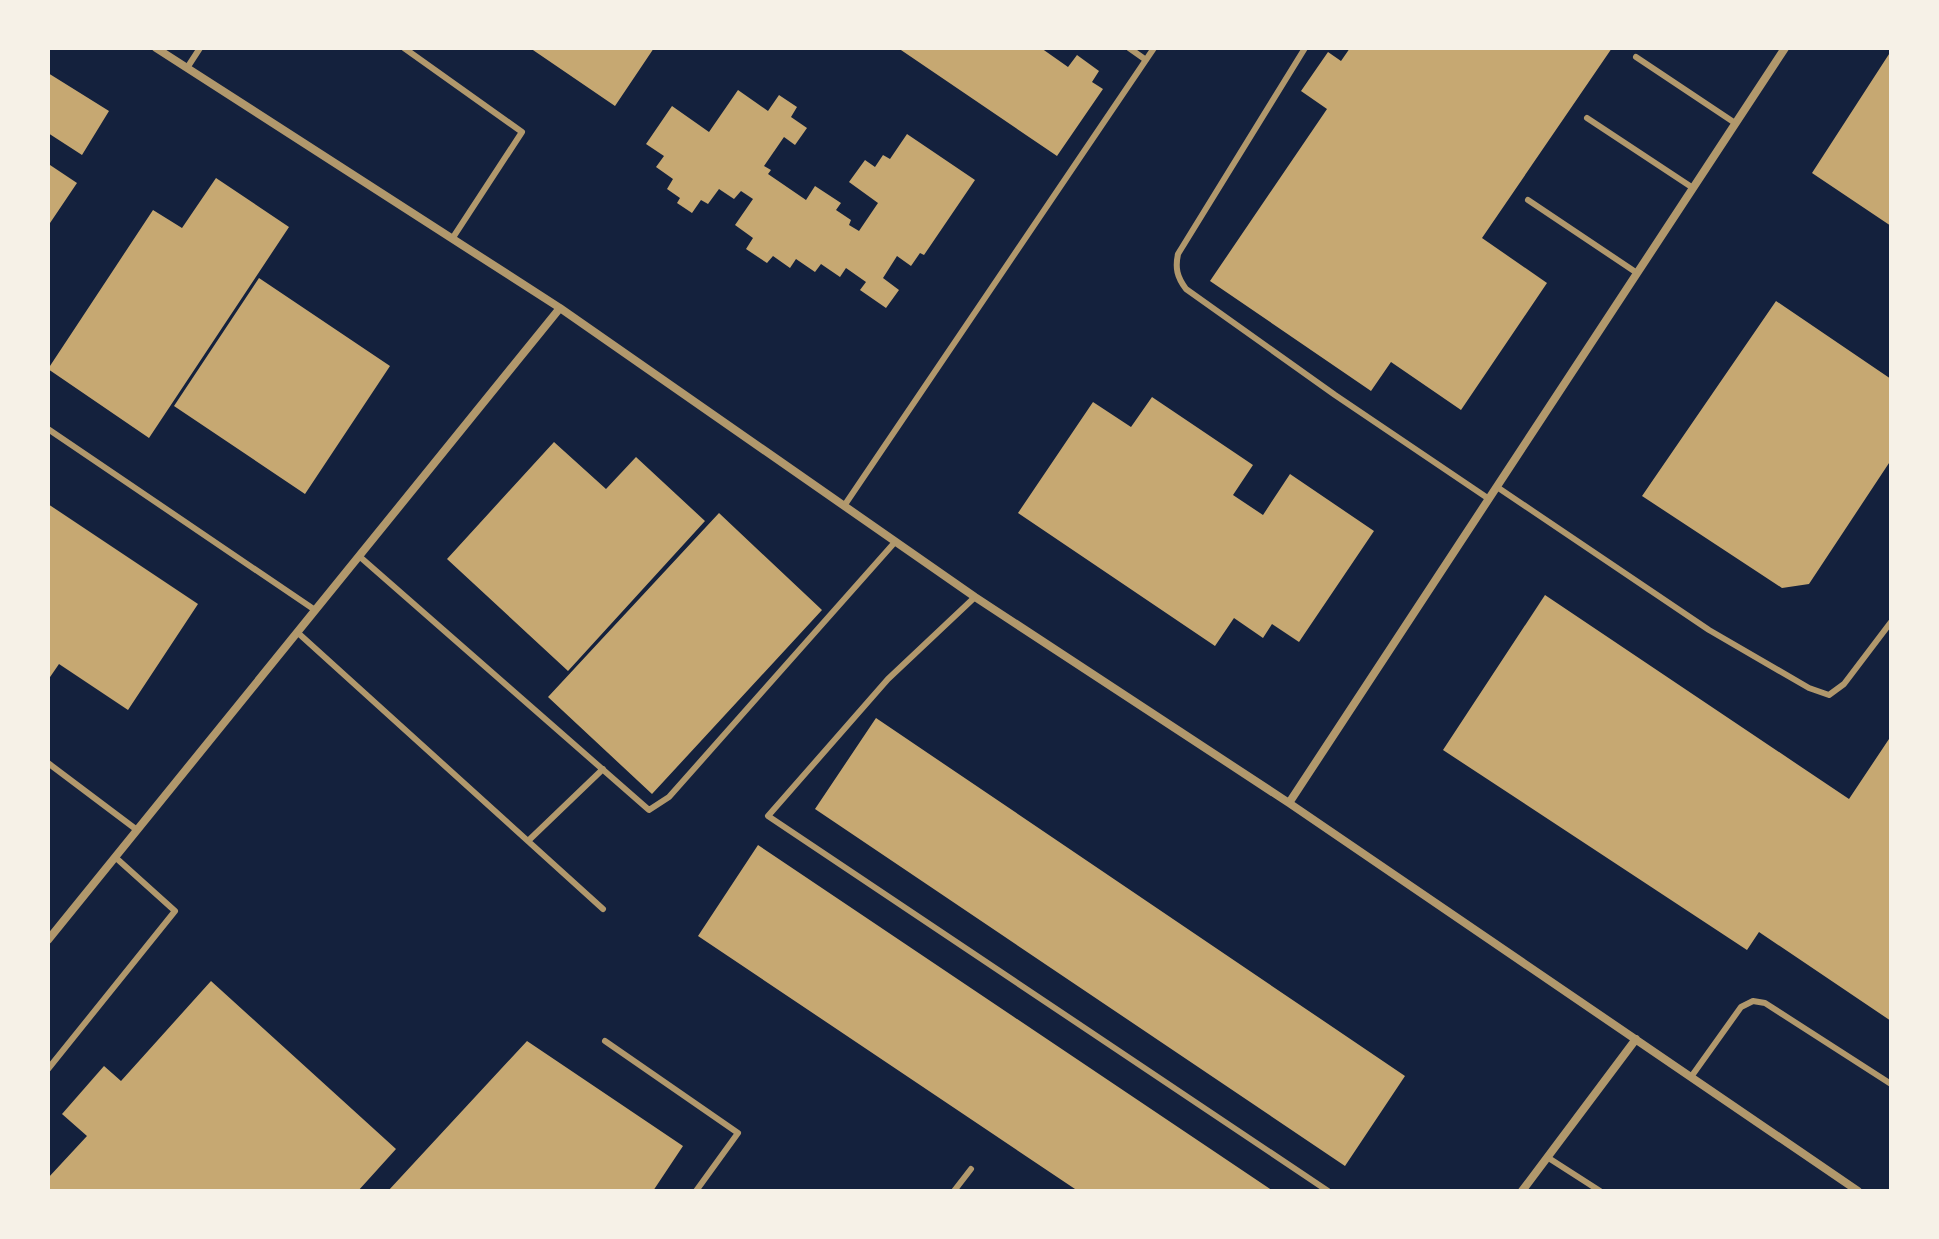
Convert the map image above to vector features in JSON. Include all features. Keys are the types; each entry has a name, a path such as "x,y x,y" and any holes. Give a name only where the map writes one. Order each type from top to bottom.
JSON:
{"street":[{"path":"156,48 560,308 975,597 1289,803 1858,1191"},
{"path":"1289,803 1785,48"},
{"path":"48,940 560,308"},
{"path":"1522,1191 1636,1039"}],"lane":[{"path":"187,68 200,48"},
{"path":"404,48 522,132 452,239"},
{"path":"1129,48 1146,60"},
{"path":"844,506 1154,48"},
{"path":"1305,48 1178,254 1178,278 1186,289 1335,395 1489,499"},
{"path":"1636,57 1735,123"},
{"path":"1587,118 1693,188"},
{"path":"1528,200 1637,273"},
{"path":"48,429 315,610"},
{"path":"1497,487 1709,630 1809,688 1829,695 1844,684 1891,622"},
{"path":"359,556 649,810 669,797 895,542"},
{"path":"975,597 888,679 768,816 1328,1191"},
{"path":"297,632 603,909"},
{"path":"48,763 137,830"},
{"path":"528,841 603,769"},
{"path":"48,1069 175,911 115,857"},
{"path":"1691,1077 1741,1007 1753,1001 1765,1003 1891,1084"},
{"path":"605,1041 738,1133 696,1191"},
{"path":"1547,1157 1600,1191"},
{"path":"954,1191 971,1169"}],"building":[{"path":"530,48 654,48 615,106"},
{"path":"898,48 1041,48 1068,67 1077,55 1099,71 1092,82 1103,89 1057,156"},
{"path":"1350,48 1612,48 1482,238 1547,283 1461,410 1391,362 1371,391 1210,281 1327,109 1301,91 1328,52 1341,61"},
{"path":"1891,51 1891,226 1812,173"},
{"path":"48,73 109,111 82,155 48,133"},
{"path":"738,90 768,111 779,95 797,107 791,117 807,128 795,145 784,137 764,166 771,170 768,174 806,200 815,186 841,203 836,210 851,220 849,225 859,231 878,203 849,182 865,160 875,167 883,155 890,159 907,134 975,180 924,255 920,253 911,266 897,256 883,278 899,290 886,308 860,290 866,282 846,268 840,277 821,264 815,272 796,259 790,268 773,256 767,263 746,249 753,238 735,225 753,199 741,191 734,199 719,189 708,204 701,200 692,213 677,203 680,198 667,189 673,179 656,167 664,156 646,144 672,106 709,132"},
{"path":"50,165 77,183 48,226 48,167"},
{"path":"216,178 289,227 149,438 48,369 153,210 182,228"},
{"path":"259,278 390,366 305,494 174,406"},
{"path":"1776,301 1891,379 1891,460 1809,584 1782,588 1642,496"},
{"path":"1152,397 1253,465 1233,495 1263,515 1290,474 1374,531 1299,642 1272,624 1263,638 1234,618 1215,646 1018,513 1093,402 1131,427"},
{"path":"554,442 606,489 636,457 705,521 568,671 447,559"},
{"path":"48,504 198,604 128,710 59,664 48,680"},
{"path":"719,513 822,610 652,794 548,697"},
{"path":"1545,595 1849,799 1891,736 1891,1021 1759,932 1747,950 1443,750"},
{"path":"876,718 1405,1076 1345,1166 815,809"},
{"path":"758,845 1273,1191 1078,1191 698,936"},
{"path":"211,981 396,1149 358,1191 48,1191 48,1178 87,1136 62,1114 104,1066 121,1081"},
{"path":"527,1041 683,1146 653,1191 388,1191"}]}
